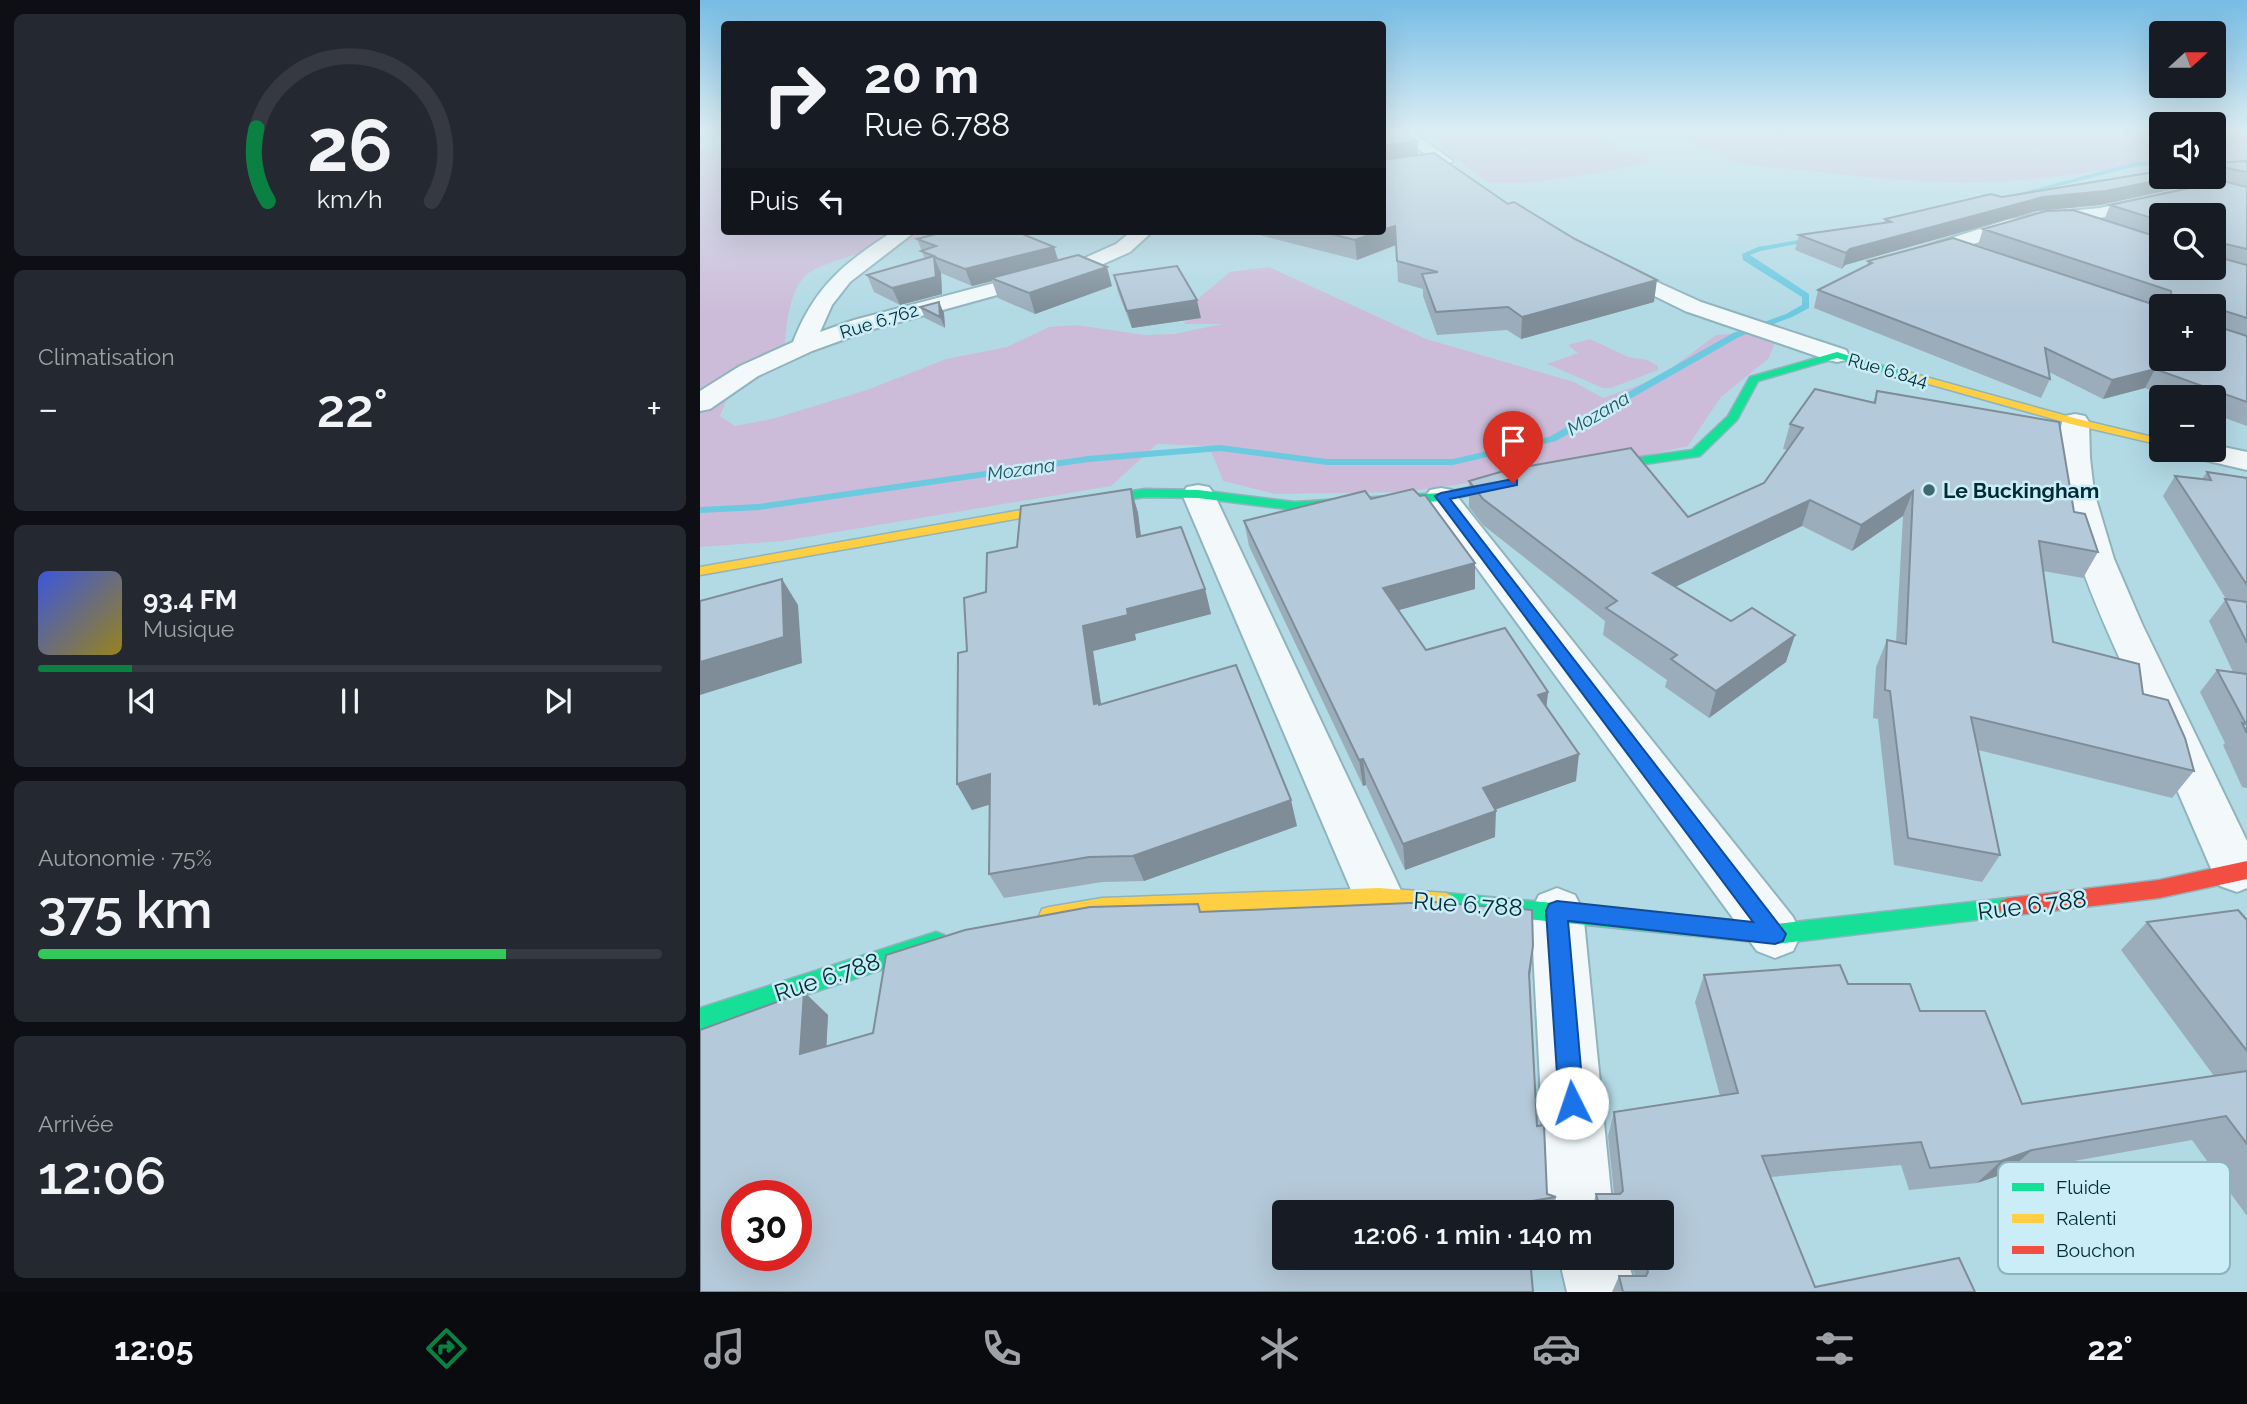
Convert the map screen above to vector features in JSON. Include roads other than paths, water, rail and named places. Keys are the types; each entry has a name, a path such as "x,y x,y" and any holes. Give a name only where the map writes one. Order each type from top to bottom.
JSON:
{"street":[{"path":"1889,263 2007,226 2066,215 2100,213 2205,190"},
{"path":"2225,190 2247,196"},
{"path":"2066,215 2103,229"},
{"path":"803,345 813,317 830,288 853,266 901,235"},
{"name":"Rue 6.762","path":"700,403 749,371 803,345 862,325 1085,265 1124,248 1139,235"},
{"path":"1950,245 1976,254"},
{"path":"1596,258 1644,286 1694,308 1837,355"},
{"name":"Rue 6.844","path":"1570,472 1696,453 1733,418 1754,379 1837,355 2075,422 2149,439"},
{"path":"2075,422 2073,455 2082,511 2099,571 2242,871"},
{"path":"2226,456 2247,461"},
{"path":"700,571 1144,493 1198,494 1295,506 1441,496 1531,479"},
{"path":"1198,494 1379,897"},
{"path":"1441,496 1775,934"},
{"name":"Rue 6.788","path":"1034,919 1102,907 1379,897 1557,911 1775,934 2159,889 2242,871"},
{"path":"1557,911 1579,1200"},
{"name":"Rue 6.788","path":"700,1019 956,936"},
{"path":"1596,1270 1602,1292"}],"waterway":[{"name":"Mozana","path":"1992,201 2034,190"},
{"name":"Mozana","path":"700,510 759,507 1088,459 1220,448 1327,462 1453,462 1552,439 1736,335 1789,316 1806,306 1806,296 1746,258 1746,254 1758,249 1816,239"}],"place":[{"name":"Le Buckingham","path":"1929,490"}]}
